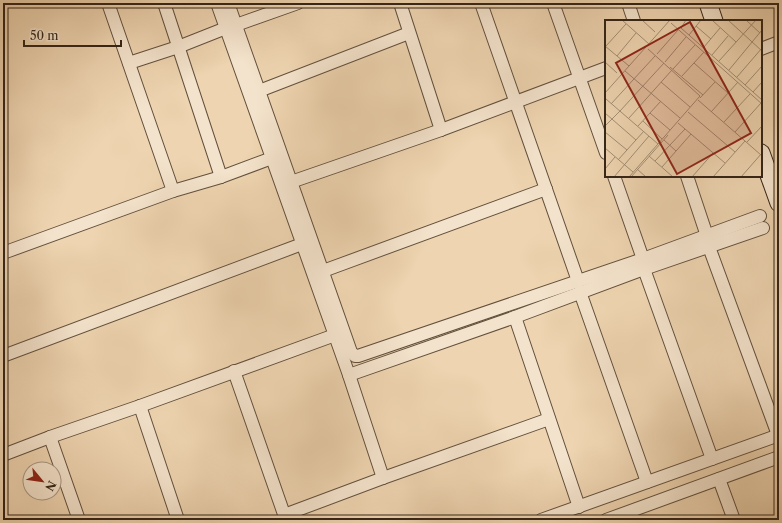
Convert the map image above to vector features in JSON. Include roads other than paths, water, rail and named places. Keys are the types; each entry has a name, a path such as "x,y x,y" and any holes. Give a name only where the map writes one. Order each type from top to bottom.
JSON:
{"street":[{"path":"108,3 173,191"},
{"path":"164,3 221,177"},
{"path":"217,3 231,26 259,91 351,352 355,356 579,287 762,222"},
{"path":"228,3 231,26 272,158 349,375 383,478"},
{"path":"128,63 178,47 231,26 298,3"},
{"path":"400,3 441,130"},
{"path":"481,3 647,482"},
{"path":"553,3 605,150"},
{"path":"628,3 634,20"},
{"path":"708,3 714,20"},
{"path":"259,91 409,33"},
{"path":"762,49 779,42"},
{"path":"291,182 441,130 605,68"},
{"path":"762,156 779,203"},
{"path":"4,251 173,191 221,177 272,158"},
{"path":"614,177 712,459"},
{"path":"541,520 778,435 686,177"},
{"path":"323,271 546,189"},
{"path":"3,356 302,244"},
{"path":"349,375 515,317 579,287"},
{"path":"515,317 579,507"},
{"path":"3,455 335,335"},
{"path":"234,371 285,517 383,478 549,419"},
{"path":"140,406 178,520"},
{"path":"50,437 79,520"},
{"path":"606,520 779,457"},
{"path":"719,479 734,520"}]}
